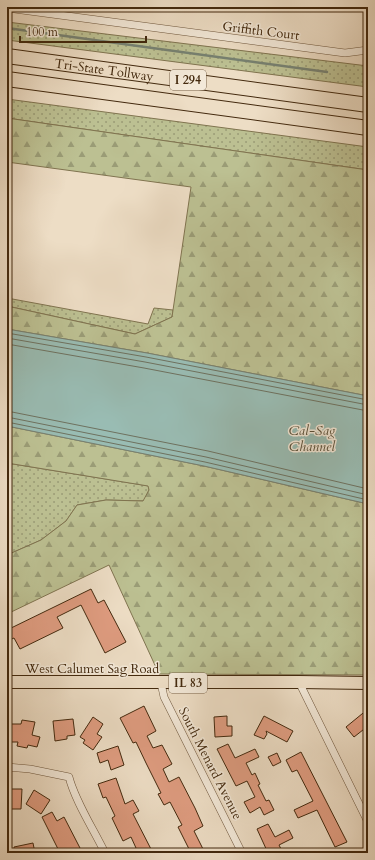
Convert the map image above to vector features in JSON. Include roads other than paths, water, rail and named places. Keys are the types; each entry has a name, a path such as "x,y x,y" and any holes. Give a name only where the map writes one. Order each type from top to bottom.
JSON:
{"highway":[{"name":"Tri-State Tollway","path":"7,56 368,105"},
{"name":"Tri-State Tollway","path":"7,79 368,128"}],"main road":[{"name":"West Calumet Sag Road","path":"7,682 299,682 368,684"}],"street":[{"name":"Griffith Court","path":"7,8 345,53 368,50"},
{"path":"299,682 368,822"},
{"name":"South Menard Avenue","path":"161,683 164,697 242,853"},
{"path":"7,767 30,769 69,777 73,793 81,804 105,853"}],"water":[{"name":"Cal-Sag Channel","path":"7,329 147,353 368,396 368,504 204,466 7,426"}],"waterway":[{"path":"7,28 327,72"}]}
